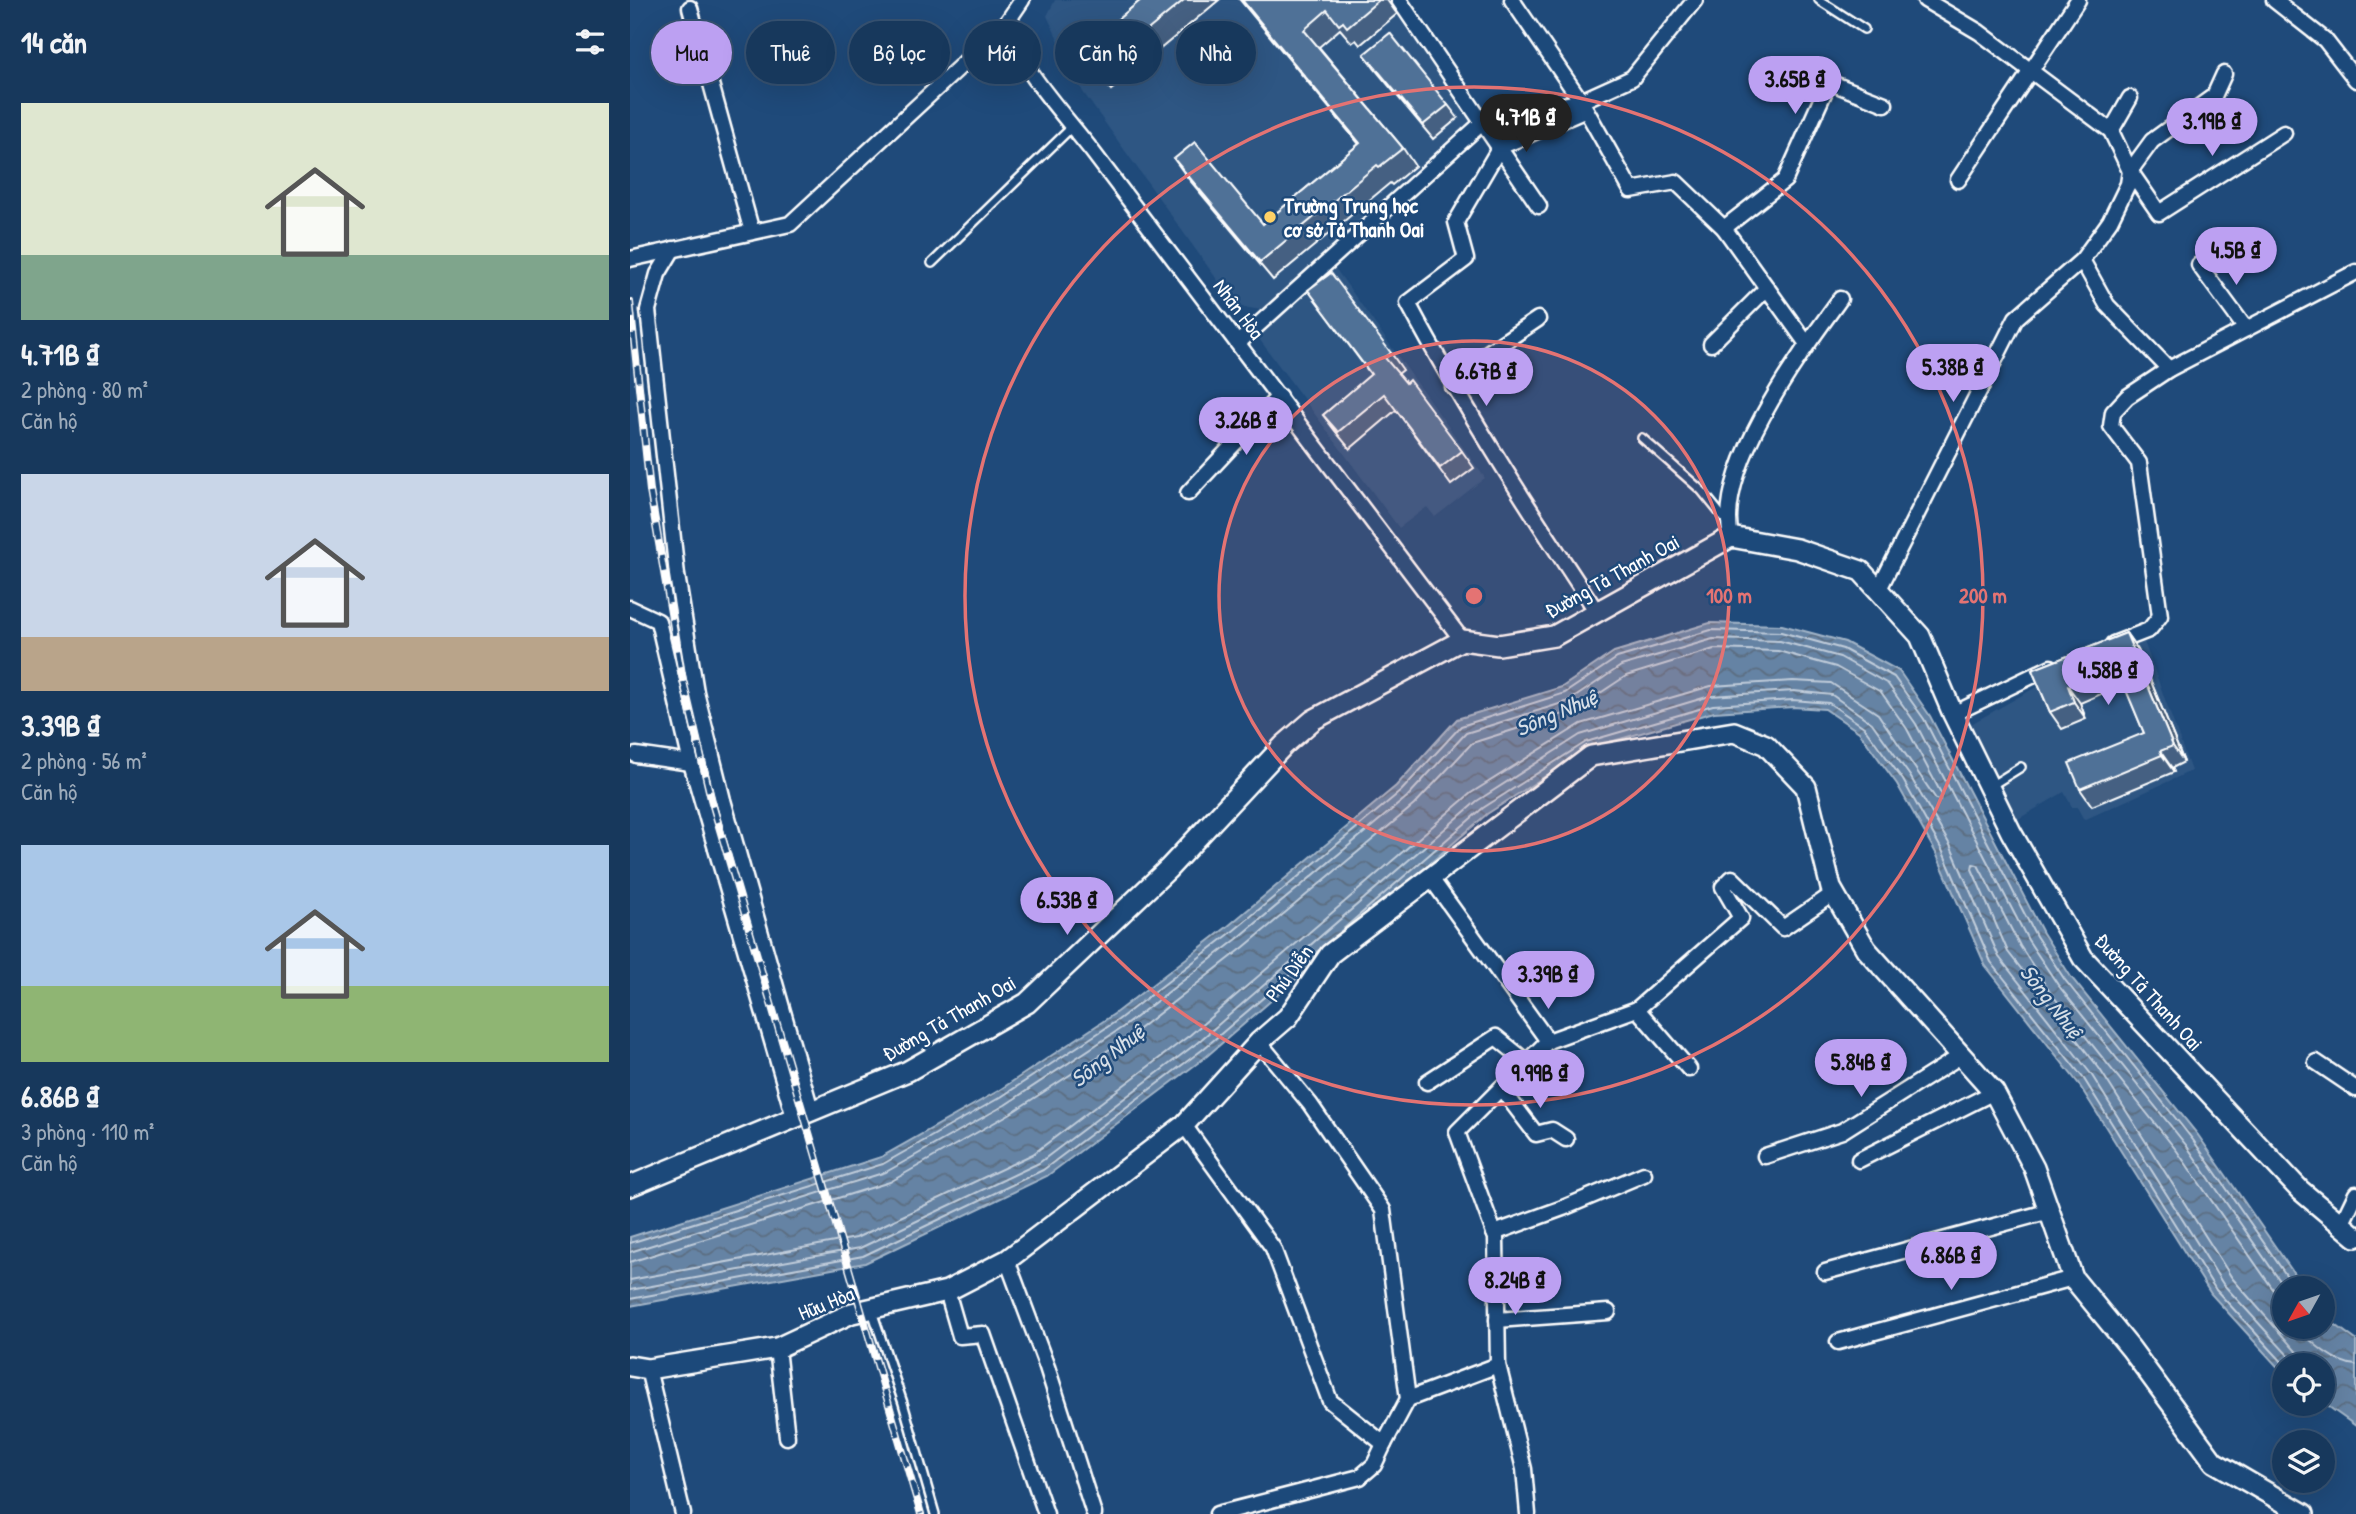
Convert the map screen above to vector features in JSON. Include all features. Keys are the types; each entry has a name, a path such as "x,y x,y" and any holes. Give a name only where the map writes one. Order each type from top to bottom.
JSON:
{"street":[{"path":"1008,21 1022,0"},
{"path":"1399,0 1539,206"},
{"path":"1513,0 1584,106 1631,190 1676,182 1724,228 1807,344"},
{"path":"1597,612 1512,485 1453,387 1408,303 1466,259 1456,222 1500,147 1584,106 1632,78 1695,0"},
{"path":"1925,0 1979,32 2111,131 2130,171 2159,214 2284,133"},
{"path":"1958,180 2032,73 2078,0"},
{"path":"2274,0 2325,40 2356,80"},
{"path":"690,8 752,232"},
{"path":"630,259 790,224 964,63"},
{"path":"1878,591 2016,318 2082,260 2110,221 2128,184 2130,171 2152,141 2214,96 2224,74"},
{"path":"1724,228 1785,180 1829,82 1885,104"},
{"name":"Nhân Hòa","path":"1038,84 1279,396 1462,640"},
{"path":"2111,131 2130,98"},
{"path":"1238,343 1482,123 1584,106"},
{"path":"673,249 657,274 648,310 677,575 710,754 803,1114"},
{"path":"2082,260 2107,305 2169,369"},
{"path":"2199,265 2246,329"},
{"path":"2093,652 2149,630 2160,616 2140,463 2110,421 2113,412 2127,397 2169,369 2356,272"},
{"path":"1711,344 1767,288"},
{"path":"1729,530 1736,472 1775,395 1840,299"},
{"path":"1453,387 1477,360 1538,318"},
{"path":"1188,493 1279,396"},
{"name":"Đường Tả Thanh Oai","path":"630,1186 908,1071 1027,1003 1168,869 1284,745 1313,720 1462,640 1499,645 1554,636 1729,530 1861,571 1920,636 1953,714 1989,787 2083,958 2300,1190 2349,1231"},
{"path":"630,608 658,621 691,764 803,1114"},
{"path":"1953,714 2031,675 2068,661"},
{"name":"Phú Diễn","path":"871,1309 947,1291 1007,1260 1184,1125 1259,1042 1288,1017 1331,954 1591,756 1734,732 1766,745 1806,787 1815,831 1834,893"},
{"path":"636,755 691,764"},
{"path":"1430,877 1548,1041"},
{"path":"1528,1514 1524,1469 1498,1365 1494,1233 1457,1132 1548,1041 1637,1009 1741,918 1723,887 1732,878 1783,928 1834,893 1867,948 1994,1092 2034,1168 2073,1278 2132,1349 2214,1462 2304,1514"},
{"path":"1637,1009 1689,1069"},
{"path":"1427,1082 1496,1037 1528,1063"},
{"path":"1217,1514 1360,1477 1374,1465 1408,1399 1383,1210 1310,1104 1259,1042"},
{"path":"1765,1156 1842,1131 1962,1055"},
{"path":"2316,1062 2356,1089"},
{"path":"1501,1088 1536,1134 1552,1130 1566,1139"},
{"path":"1859,1160 1994,1092"},
{"path":"1184,1125 1273,1248 1330,1401 1384,1444"},
{"path":"1494,1233 1644,1174"},
{"path":"2349,1231 2356,1194"},
{"path":"1825,1272 2050,1211"},
{"path":"1007,1260 1047,1367 1094,1514"},
{"path":"1839,1342 2073,1278"},
{"path":"947,1291 960,1336 983,1334 1046,1514"},
{"name":"Hữu Hòa","path":"639,1367 777,1348 852,1313 871,1309"},
{"path":"1497,1320 1608,1312"},
{"path":"777,1348 787,1437"},
{"path":"1408,1399 1498,1365"},
{"path":"639,1367 683,1514"}],"lane":[{"path":"1819,0 1864,29"},
{"path":"932,263 1073,127"},
{"path":"1642,438 1702,491 1729,530"},
{"path":"1989,787 2021,767"},
{"name":"Hữu Hòa","path":"871,1309 936,1514"}],"shaded area":[{"name":"Trường Trung học cơ sở Tả Thanh Oai","path":"1055,0 1392,0 1473,117 1471,127 1262,310 1236,306 1079,84 1162,84 1162,21 1055,21 1055,33 1047,16"},
{"path":"1335,268 1485,478 1435,517 1427,507 1399,528 1257,336"},
{"path":"2143,639 2191,771 2084,820 2077,807 2072,807 2064,792 2015,821 1971,724 2031,690"}],"water":[{"name":"Sông Nhuệ","path":"1710,623 1782,625 1845,642 1899,671 1930,716 2043,933 2071,977 2198,1135 2296,1276 2272,1276 2272,1339 2335,1339 2335,1325 2356,1340 2356,1426 2335,1411 2335,1353 2272,1353 2272,1361 2211,1294 2078,1083 1985,965 1936,853 1897,784 1859,732 1825,709 1793,707 1714,712 1589,748 1487,814 1207,1056 1047,1176 865,1263 630,1306 630,1237 881,1157 998,1091 1114,1014 1227,927 1396,786 1457,719 1562,687 1614,652"}],"building":[{"path":"1141,0 1184,0 1159,21 1116,21"},
{"path":"1242,0 1379,0 1347,27 1343,22 1339,25 1327,10 1304,30 1403,148 1379,167 1377,165 1260,262 1174,159 1195,142 1263,224 1360,143"},
{"path":"1390,33 1448,105 1423,125 1364,54"},
{"path":"1331,273 1391,353 1385,358 1406,383 1409,380 1462,451 1440,468 1384,394 1338,432 1323,415 1371,374 1308,290"},
{"path":"2126,633 2173,746 2160,751 2162,755 2080,789 2069,763 2144,733 2116,666 2068,686 2074,702 2050,712 2032,670"}],"railway":[{"path":"630,302 650,491 681,671 711,799 921,1514"}],"place":[{"name":"Trường Trung học cơ sở Tả Thanh Oai","path":"1270,217"}]}
